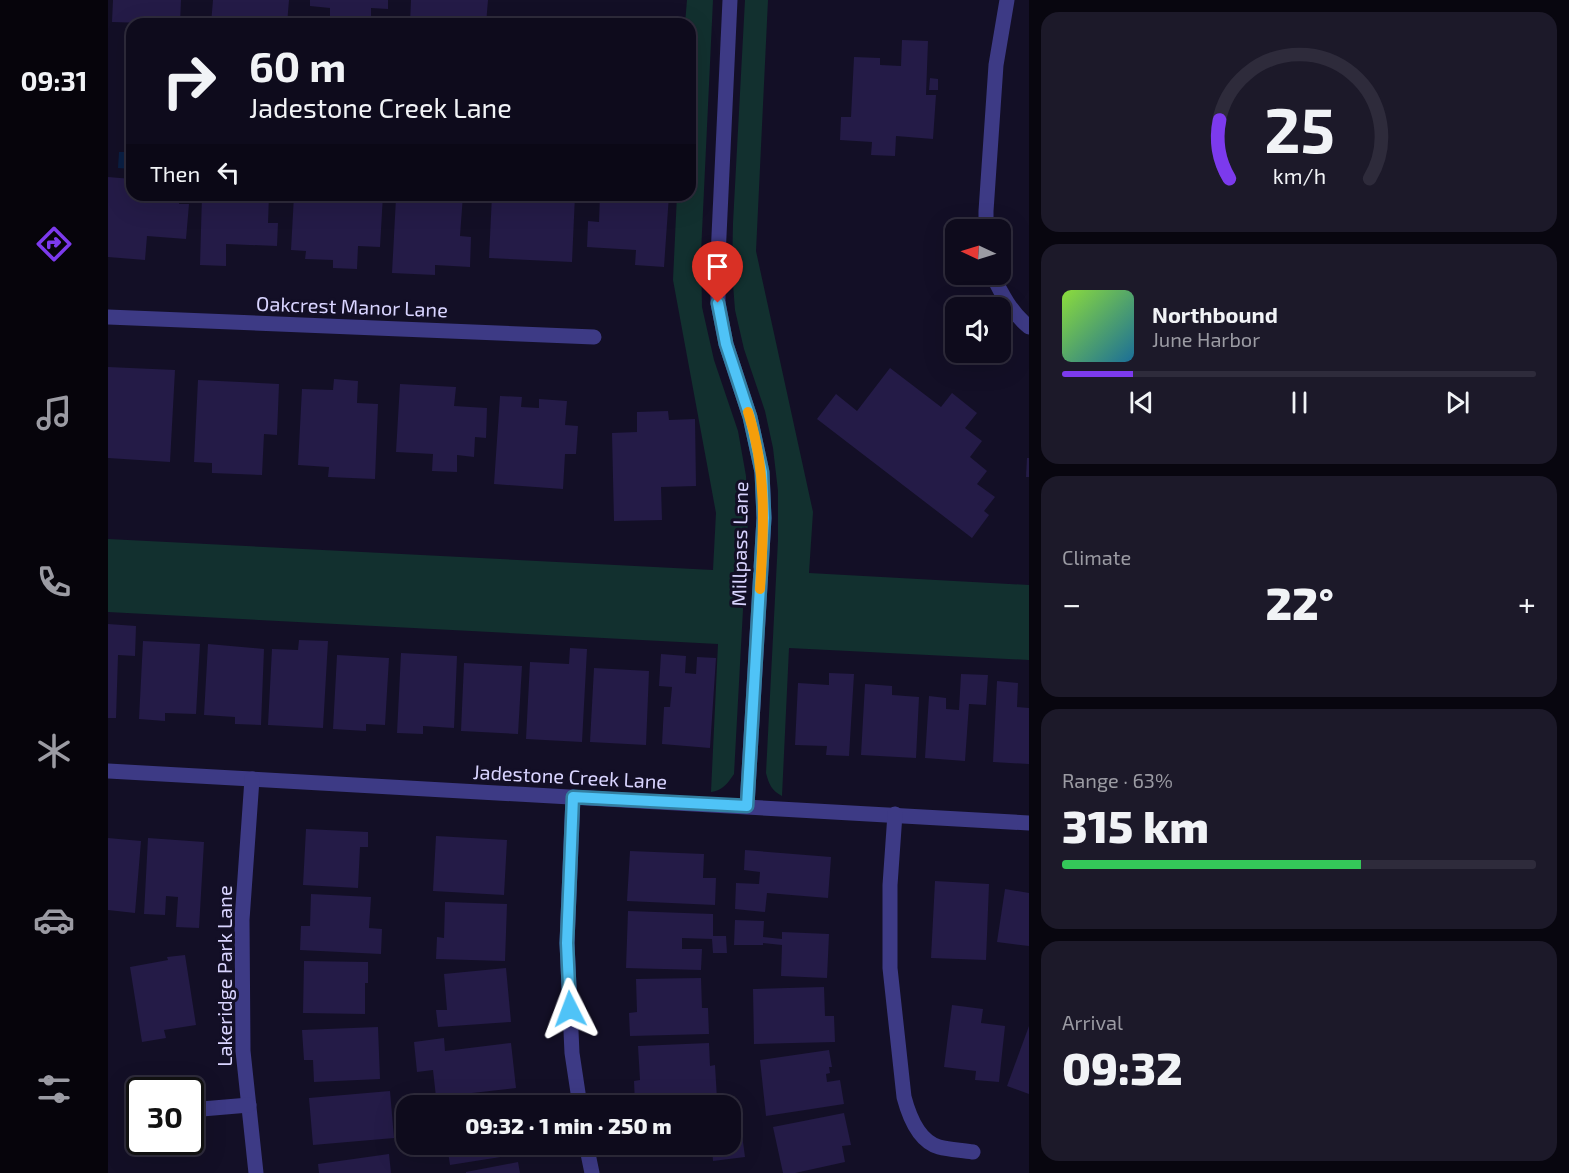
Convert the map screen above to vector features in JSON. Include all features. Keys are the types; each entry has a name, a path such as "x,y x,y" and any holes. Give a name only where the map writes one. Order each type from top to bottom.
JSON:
{"street":[{"name":"Millpass Lane","path":"730,0 718,257 718,303 726,344 753,428 762,472 764,518 747,806"},
{"path":"986,219 996,65 1007,0"},
{"path":"997,285 1013,313 1029,327"},
{"name":"Oakcrest Manor Lane","path":"108,317 594,337"},
{"name":"Jadestone Creek Lane","path":"108,771 1029,823"},
{"name":"Lakeridge Park Lane","path":"252,779 242,920 243,1051 256,1173"},
{"path":"573,797 567,943 572,1053 578,1095"},
{"path":"895,814 890,885 890,968 904,1097 909,1117 919,1133 937,1147 974,1152"},
{"path":"204,1109 249,1105"},
{"path":"588,1155 592,1173"}],"green space":[{"path":"687,0 713,0 701,253 702,307 714,360 738,431 746,476 748,518 734,774 727,783 722,788 711,792 718,644 108,612 108,539 713,570 716,513 673,280 677,201 696,201 696,18 686,18"},
{"path":"745,0 768,0 756,251 813,512 809,573 1029,585 1029,660 789,648 782,796 771,786 766,773 778,540 778,491 773,448 765,411 744,349 735,310 732,271"}],"water":[{"path":"119,152 126,152 126,169 118,168"}],"building":[{"path":"113,0 181,0 180,18 126,18 126,22 112,22"},
{"path":"213,0 289,0 288,18 212,18"},
{"path":"310,0 388,0 388,9 371,8 371,18 330,17 330,8 310,6"},
{"path":"411,0 488,0 486,18 410,18"},
{"path":"902,40 928,41 926,95 936,95 933,139 896,136 895,156 871,155 872,142 840,140 841,117 851,117 854,57 880,58 880,65 901,66"},
{"path":"930,78 938,79 938,90 929,90"},
{"path":"108,177 126,178 126,201 179,201 179,204 189,204 186,239 147,236 145,260 108,257"},
{"path":"202,201 269,201 268,223 278,223 277,246 226,244 226,266 200,265"},
{"path":"294,201 383,201 380,247 358,246 357,269 333,268 333,260 305,259 306,251 291,250"},
{"path":"396,201 463,201 460,236 471,237 470,267 435,265 435,275 392,273"},
{"path":"492,201 575,201 572,262 489,258"},
{"path":"600,201 669,201 664,267 635,265 636,250 587,247 588,221 599,222"},
{"path":"108,367 175,370 170,462 108,458"},
{"path":"890,368 941,407 952,393 977,413 965,428 982,441 970,457 987,471 977,484 995,497 984,511 989,515 972,538 817,419 836,394 857,411"},
{"path":"334,379 358,381 357,403 378,404 375,479 328,477 329,467 298,465 302,389 333,390"},
{"path":"198,380 279,384 277,435 264,434 262,475 212,473 212,463 194,462"},
{"path":"400,384 456,387 454,406 487,408 486,438 475,437 474,457 457,455 457,472 432,471 433,454 396,452"},
{"path":"500,396 522,397 521,407 539,408 539,399 567,401 565,425 578,426 576,454 565,454 563,489 494,484"},
{"path":"668,411 669,420 695,419 696,486 661,487 662,520 614,521 612,433 637,432 637,412"},
{"path":"1027,458 1029,458 1029,477 1026,477"},
{"path":"108,624 136,626 135,656 118,655 116,718 108,718"},
{"path":"299,640 328,641 323,728 268,725 272,649 298,650"},
{"path":"143,641 200,644 196,714 165,713 165,721 139,719"},
{"path":"208,644 264,649 261,725 235,724 235,717 204,715"},
{"path":"570,648 587,649 582,742 526,739 530,662 569,664"},
{"path":"401,653 457,656 454,728 423,726 423,734 397,733"},
{"path":"661,654 686,656 685,673 696,674 697,657 716,658 710,748 662,744 664,707 670,707 672,687 659,686"},
{"path":"337,655 389,658 385,725 366,724 366,731 333,729"},
{"path":"464,663 522,666 518,734 461,731"},
{"path":"594,668 649,671 646,745 590,742"},
{"path":"829,673 854,674 849,756 826,755 827,746 795,745 798,683 829,685"},
{"path":"961,674 988,675 986,705 969,704 965,761 925,758 929,696 946,698 946,709 959,710"},
{"path":"997,681 1018,683 1017,707 1029,708 1029,764 993,762"},
{"path":"865,684 892,686 892,695 919,697 916,758 861,755"},
{"path":"306,829 368,832 368,847 360,847 358,888 303,885"},
{"path":"436,836 507,840 504,895 433,891"},
{"path":"108,838 141,841 135,913 108,910"},
{"path":"148,838 204,842 199,928 176,927 178,897 166,896 165,915 144,914"},
{"path":"745,850 831,857 828,898 767,893 765,912 735,909 736,883 759,884 760,872 744,870"},
{"path":"630,851 704,854 703,878 716,878 715,905 627,901"},
{"path":"935,881 989,884 986,960 931,958"},
{"path":"1005,889 1029,893 1029,946 997,942"},
{"path":"311,894 371,897 369,928 382,929 381,954 300,950 301,926 310,926"},
{"path":"445,902 507,904 505,961 436,959 437,937 444,938"},
{"path":"628,911 713,914 713,936 726,936 727,953 713,953 712,939 682,938 682,949 702,949 701,970 626,968"},
{"path":"735,920 764,921 763,937 782,939 782,932 829,934 827,978 781,976 782,945 763,943 763,945 734,945"},
{"path":"185,955 196,1025 164,1030 166,1038 142,1042 130,967 168,960 167,957"},
{"path":"304,961 368,962 365,1014 303,1013"},
{"path":"506,968 511,1022 438,1027 436,1010 447,1010 444,974"},
{"path":"701,978 702,1008 708,1008 709,1034 630,1036 629,1013 637,1012 636,979"},
{"path":"824,987 825,1016 834,1016 835,1042 754,1044 753,989"},
{"path":"952,1005 983,1009 981,1023 1005,1026 999,1082 975,1080 976,1071 944,1067"},
{"path":"1029,1026 1029,1094 1007,1086"},
{"path":"378,1027 380,1079 314,1082 313,1060 304,1060 302,1030"},
{"path":"444,1038 445,1051 511,1043 516,1088 436,1095 433,1070 417,1072 414,1042"},
{"path":"709,1043 710,1066 715,1065 717,1095 635,1095 634,1081 640,1080 638,1046"},
{"path":"829,1050 832,1067 829,1067 830,1073 826,1074 827,1082 840,1080 844,1104 766,1116 760,1060"},
{"path":"390,1091 394,1138 313,1145 309,1098"},
{"path":"844,1113 851,1145 842,1146 845,1162 795,1173 783,1173 773,1127"},
{"path":"741,1127 745,1157 713,1161 713,1155 741,1155"},
{"path":"389,1154 391,1173 319,1173 318,1164"},
{"path":"448,1155 512,1155 450,1165"},
{"path":"518,1162 520,1173 466,1173 466,1172"}],"slow traffic":[{"path":"748,412 762,472 764,518 760,589"}],"route":[{"path":"570,1009 567,943 573,797 747,806 764,518 762,472 750,417 726,344 718,303"}]}
